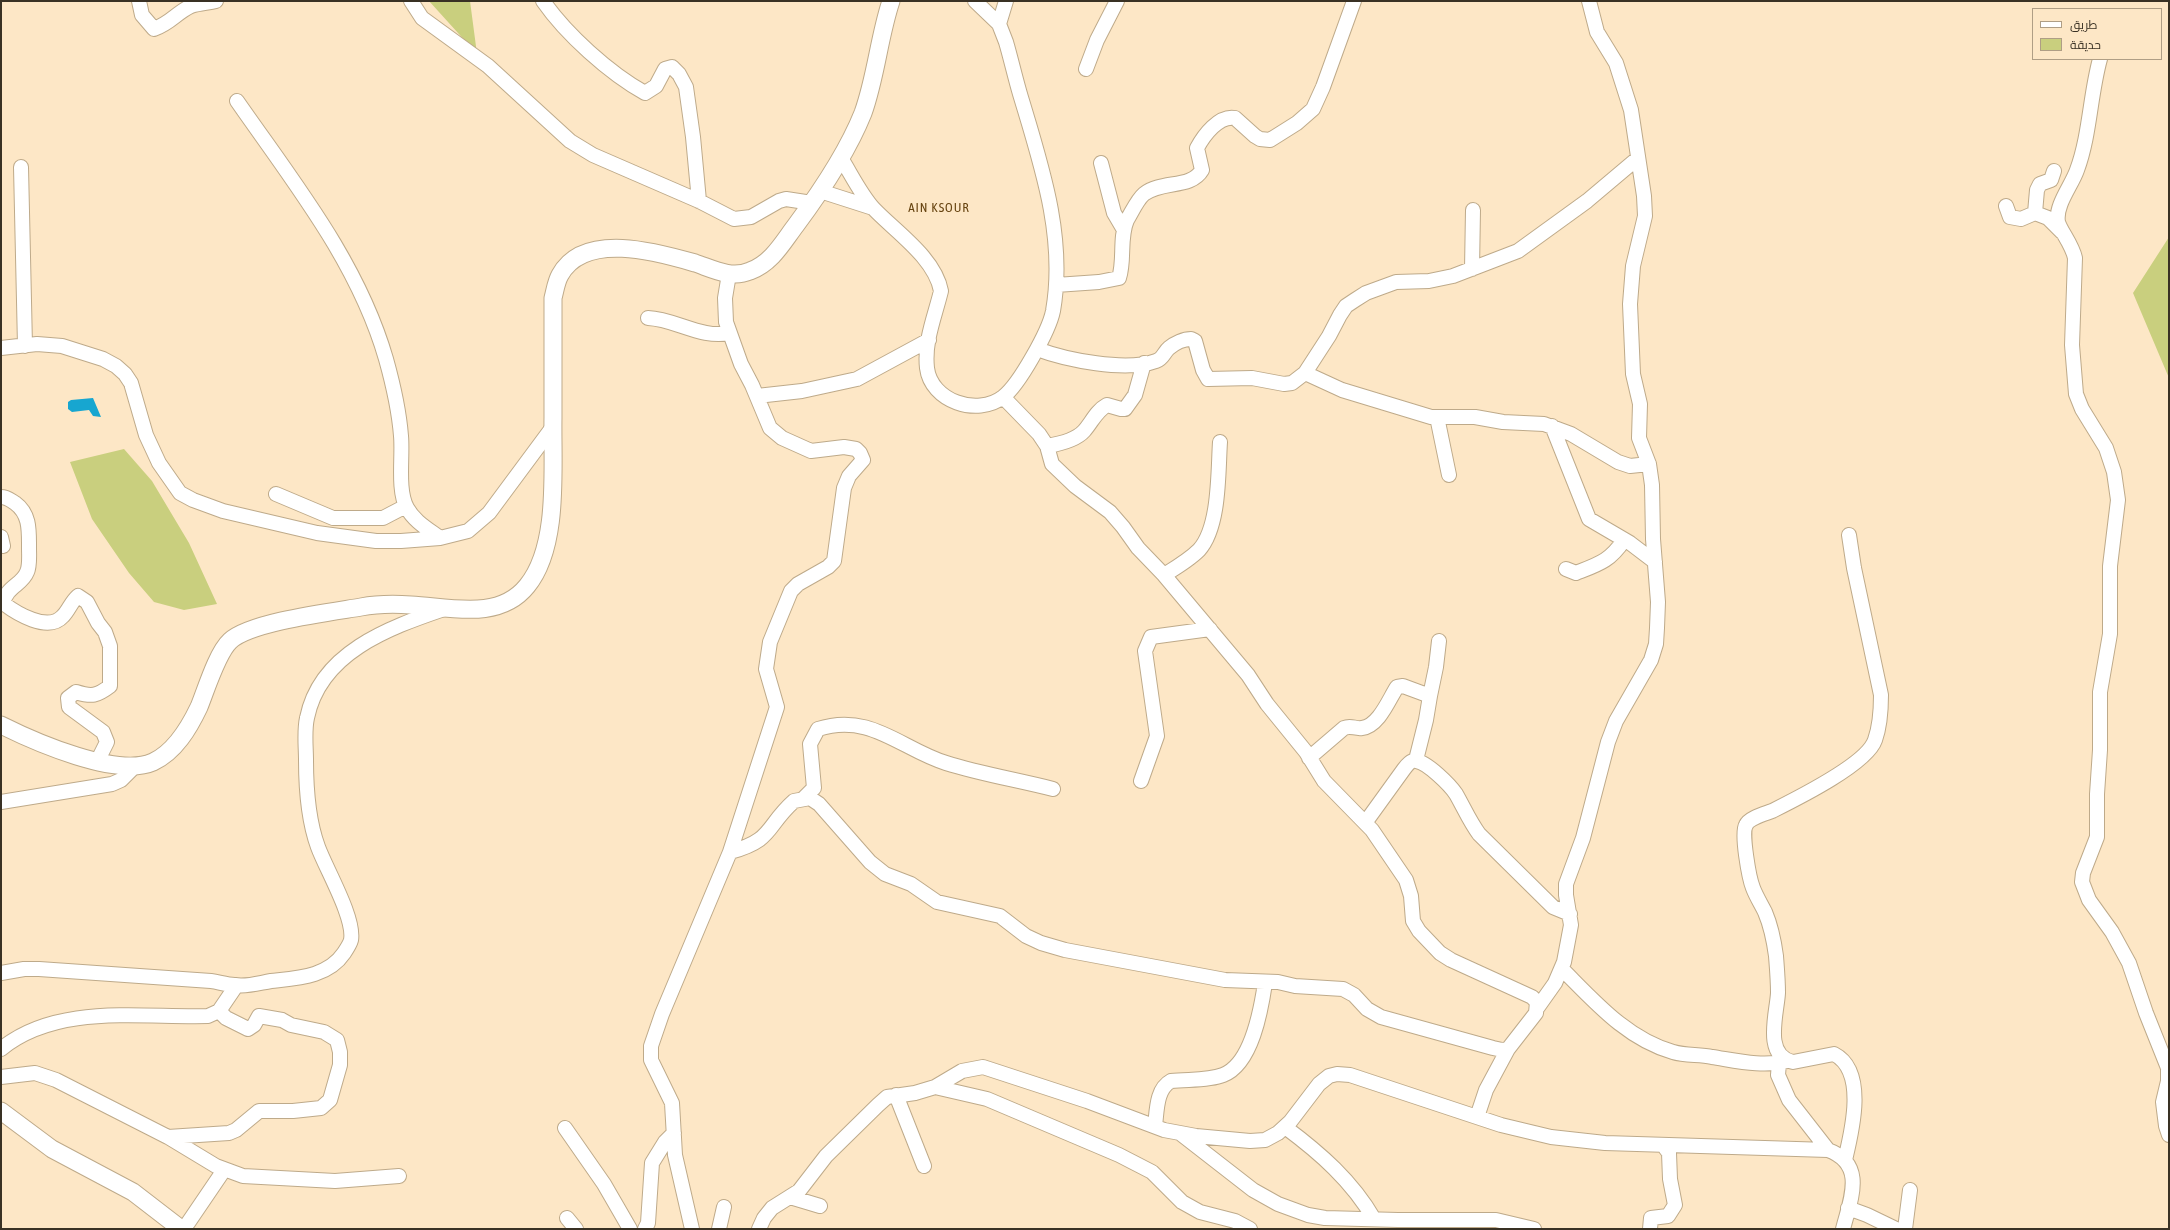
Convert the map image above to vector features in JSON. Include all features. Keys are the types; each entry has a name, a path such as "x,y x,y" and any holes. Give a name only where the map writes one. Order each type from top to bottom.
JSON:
{"main road":[{"path":"1,725 29,739 97,762 135,766 152,763 166,754 179,741 198,709 219,657 229,641 243,633 268,623 364,606 410,605 444,609 482,609 505,603 517,596 529,584 536,571 547,536 551,489 553,298 560,275 568,265 592,251 619,247 673,258 729,274 750,272 773,256 816,197 840,158 863,112 891,1"},
{"path":"1,1111 52,1149 133,1192 187,1228"}],"street":[{"path":"139,1 142,15 154,29 168,24 177,14 193,6 216,1"},
{"path":"411,1 422,18 488,66 570,141 593,155 699,201 724,215 740,220 751,217 778,201 816,197 873,208"},
{"path":"543,1 557,21 628,84 645,93 656,86 665,69 672,67 679,74 686,87 694,143 699,201"},
{"path":"840,158 873,208 903,235 921,256 940,285 941,291 929,340 927,368 930,381 942,395 955,402 974,406 990,403 1004,397 1037,349 1053,312 1056,285 1056,248 1050,198 1006,42 999,24 975,1"},
{"path":"999,24 1006,1"},
{"path":"1086,69 1097,40 1117,1"},
{"path":"1056,285 1099,282 1119,278 1124,230 1130,216 1143,194 1164,184 1187,182 1199,175 1202,170 1197,148 1217,123 1224,119 1235,118 1255,136 1260,139 1270,140 1298,123 1313,109 1323,87 1354,1"},
{"path":"1477,1117 1486,1090 1508,1049 1525,1028 1538,1006 1555,983 1562,969 1570,940 1570,914 1566,895 1566,884 1583,838 1608,742 1616,721 1654,652 1658,602 1649,464 1640,444 1640,404 1633,374 1630,304 1635,257 1645,216 1635,128 1623,81 1616,63 1597,32 1589,1"},
{"path":"2100,60 2079,164 2061,206 2058,222 2072,245 2075,258 2072,345 2076,394 2082,409 2106,448 2114,472 2118,500 2110,566 2110,634 2100,692 2100,755 2097,794 2097,837 2083,873 2082,882 2089,900 2112,932 2129,963 2146,1013 2168,1068 2168,1081 2163,1102 2166,1126 2169,1135"},
{"path":"237,102 342,253 371,314 389,370 399,416 402,451 402,494 406,506 420,523 440,538"},
{"path":"1037,349 1078,361 1117,365 1144,363 1159,360 1169,347 1179,342 1192,339 1195,341 1203,370 1208,379 1252,378 1284,384 1292,383 1305,373 1346,306 1355,300 1387,285 1403,282 1444,279 1518,251 1587,201 1638,158"},
{"path":"1101,163 1114,213 1124,230"},
{"path":"21,167 25,346"},
{"path":"2035,213 2037,190 2040,184 2051,180 2054,171"},
{"path":"2006,206 2010,217 2021,219 2035,213 2048,218 2065,234"},
{"path":"1472,210 1472,269"},
{"path":"692,1229 679,1178 672,1103 651,1060 651,1046 662,1014 730,852 777,707 766,669 770,642 791,590 798,584 828,567 834,561 844,488 849,476 863,460 860,453 856,449 844,446 811,450 782,438 770,428 757,396 741,364 726,322 725,298 729,274"},
{"path":"648,318 666,320 720,335 730,333"},
{"path":"757,396 802,391 858,379 929,340"},
{"path":"1,348 47,344 78,350 103,359 125,374 131,383 146,435 159,463 180,493 223,512 317,533 376,541 440,538 468,531 489,513 552,428"},
{"path":"1047,446 1084,432 1098,411 1107,405 1121,409 1125,408 1135,395 1144,363"},
{"path":"1305,373 1342,390 1404,410 1437,417 1475,417 1552,426 1572,434 1618,462 1630,466 1649,464"},
{"path":"1004,397 1039,434 1047,446 1049,459 1055,468 1075,486 1110,512 1138,548 1164,575 1210,629 1248,675 1267,704 1310,758 1324,781 1365,823 1397,864 1406,880 1411,896 1413,921 1430,943 1451,960 1532,997 1537,1002 1538,1006"},
{"path":"1437,417 1449,475"},
{"path":"1552,426 1589,519 1624,540 1655,562"},
{"path":"1164,575 1186,561 1200,548 1207,536 1213,518 1220,442"},
{"path":"276,494 334,518 383,518 406,506"},
{"path":"1,497 6,497 23,510 29,528 28,572 24,578 11,588 5,596 3,603 19,615 35,621 54,621 63,617 70,604 78,596 87,602 98,623 105,632 110,646 110,686 99,695 90,696 76,692 68,698 69,707 103,732 107,742 97,762"},
{"path":"1828,1150 1789,1100 1778,1075 1784,1062 1775,1041 1773,1029 1778,979 1774,942 1765,911 1751,881 1744,831 1749,821 1784,805 1852,767 1864,757 1875,742 1881,715 1881,695 1854,568 1849,534"},
{"path":"1566,569 1576,573 1593,566 1614,555 1624,540"},
{"path":"1,973 24,969 39,969 211,981 236,986 251,985 319,973 339,962 351,940 350,925 318,846 310,814 306,775 307,719 312,701 320,683 333,667 353,650 376,635 394,626 444,609"},
{"path":"1141,782 1157,736 1145,651 1151,637 1210,629"},
{"path":"1416,760 1426,720 1436,667 1439,641"},
{"path":"1310,758 1344,728 1350,726 1362,728 1374,720 1388,705 1397,687 1403,686 1430,696"},
{"path":"804,798 814,788 810,744 818,729 832,724 846,723 868,727 945,763 1053,789"},
{"path":"1416,760 1424,764 1444,781 1455,793 1471,823 1479,834 1544,900 1559,912 1570,914"},
{"path":"1365,823 1404,769 1411,762 1416,760"},
{"path":"1,802 112,784 121,780 135,766"},
{"path":"730,852 751,845 762,839 790,805 798,799 810,798 819,804 878,870 911,884 937,902 1000,916 1026,936 1065,950 1113,958 1182,973 1225,980 1265,983 1278,982 1295,986 1343,989 1354,995 1367,1009 1381,1017 1493,1048 1508,1049"},
{"path":"1562,969 1612,1018 1634,1035 1653,1045 1675,1053 1711,1056 1756,1064 1793,1062 1834,1054 1847,1064 1850,1071 1854,1103 1854,1118 1845,1160"},
{"path":"1155,1126 1159,1098 1165,1084 1171,1081 1223,1076 1238,1064 1255,1031 1261,1010 1265,983"},
{"path":"1,1049 21,1036 57,1022 102,1017 208,1016 219,1011 236,986"},
{"path":"168,1137 229,1133 236,1130 259,1111 293,1111 321,1108 330,1100 340,1065 340,1052 337,1040 324,1032 291,1025 282,1020 268,1017 259,1016 254,1025 248,1029 226,1018 219,1011"},
{"path":"760,1229 764,1218 772,1208 779,1202 790,1197 805,1185 836,1145 887,1097 915,1093 935,1087 962,1071 983,1068 1087,1101 1155,1126 1180,1133 1212,1138 1265,1140 1285,1127 1319,1084 1329,1076 1337,1074 1350,1075 1477,1117 1551,1138 1583,1142 1828,1150 1840,1155 1850,1164 1852,1173 1848,1208 1843,1229"},
{"path":"1,1077 35,1073 56,1080 168,1137 224,1170 244,1176 313,1180 356,1180 399,1176"},
{"path":"935,1087 987,1099 1118,1155 1152,1172 1182,1202 1200,1212 1235,1222 1250,1229"},
{"path":"896,1095 924,1166"},
{"path":"1285,1127 1318,1153 1355,1189 1374,1219"},
{"path":"565,1128 604,1184 630,1229"},
{"path":"645,1229 648,1223 652,1163 665,1142 674,1133"},
{"path":"1180,1133 1253,1190 1278,1204 1308,1215 1319,1217 1374,1219 1496,1220 1534,1229"},
{"path":"1650,1229 1651,1218 1668,1216 1675,1205 1670,1179 1669,1153 1663,1145"},
{"path":"187,1228 224,1170"},
{"path":"1905,1229 1910,1190"},
{"path":"790,1197 820,1206"},
{"path":"719,1229 724,1207"},
{"path":"1848,1208 1867,1215 1896,1229"}],"green space":[{"path":"429,1 470,1 477,54"},
{"path":"2169,237 2169,378 2133,293"},
{"path":"124,449 152,481 189,543 217,604 184,610 154,602 129,573 92,519 70,462"}],"water":[{"path":"93,398 101,417 93,416 89,410 72,412 68,409 68,402 71,400"}],"district":[{"name":"AIN KSOUR","path":"939,208"}]}
